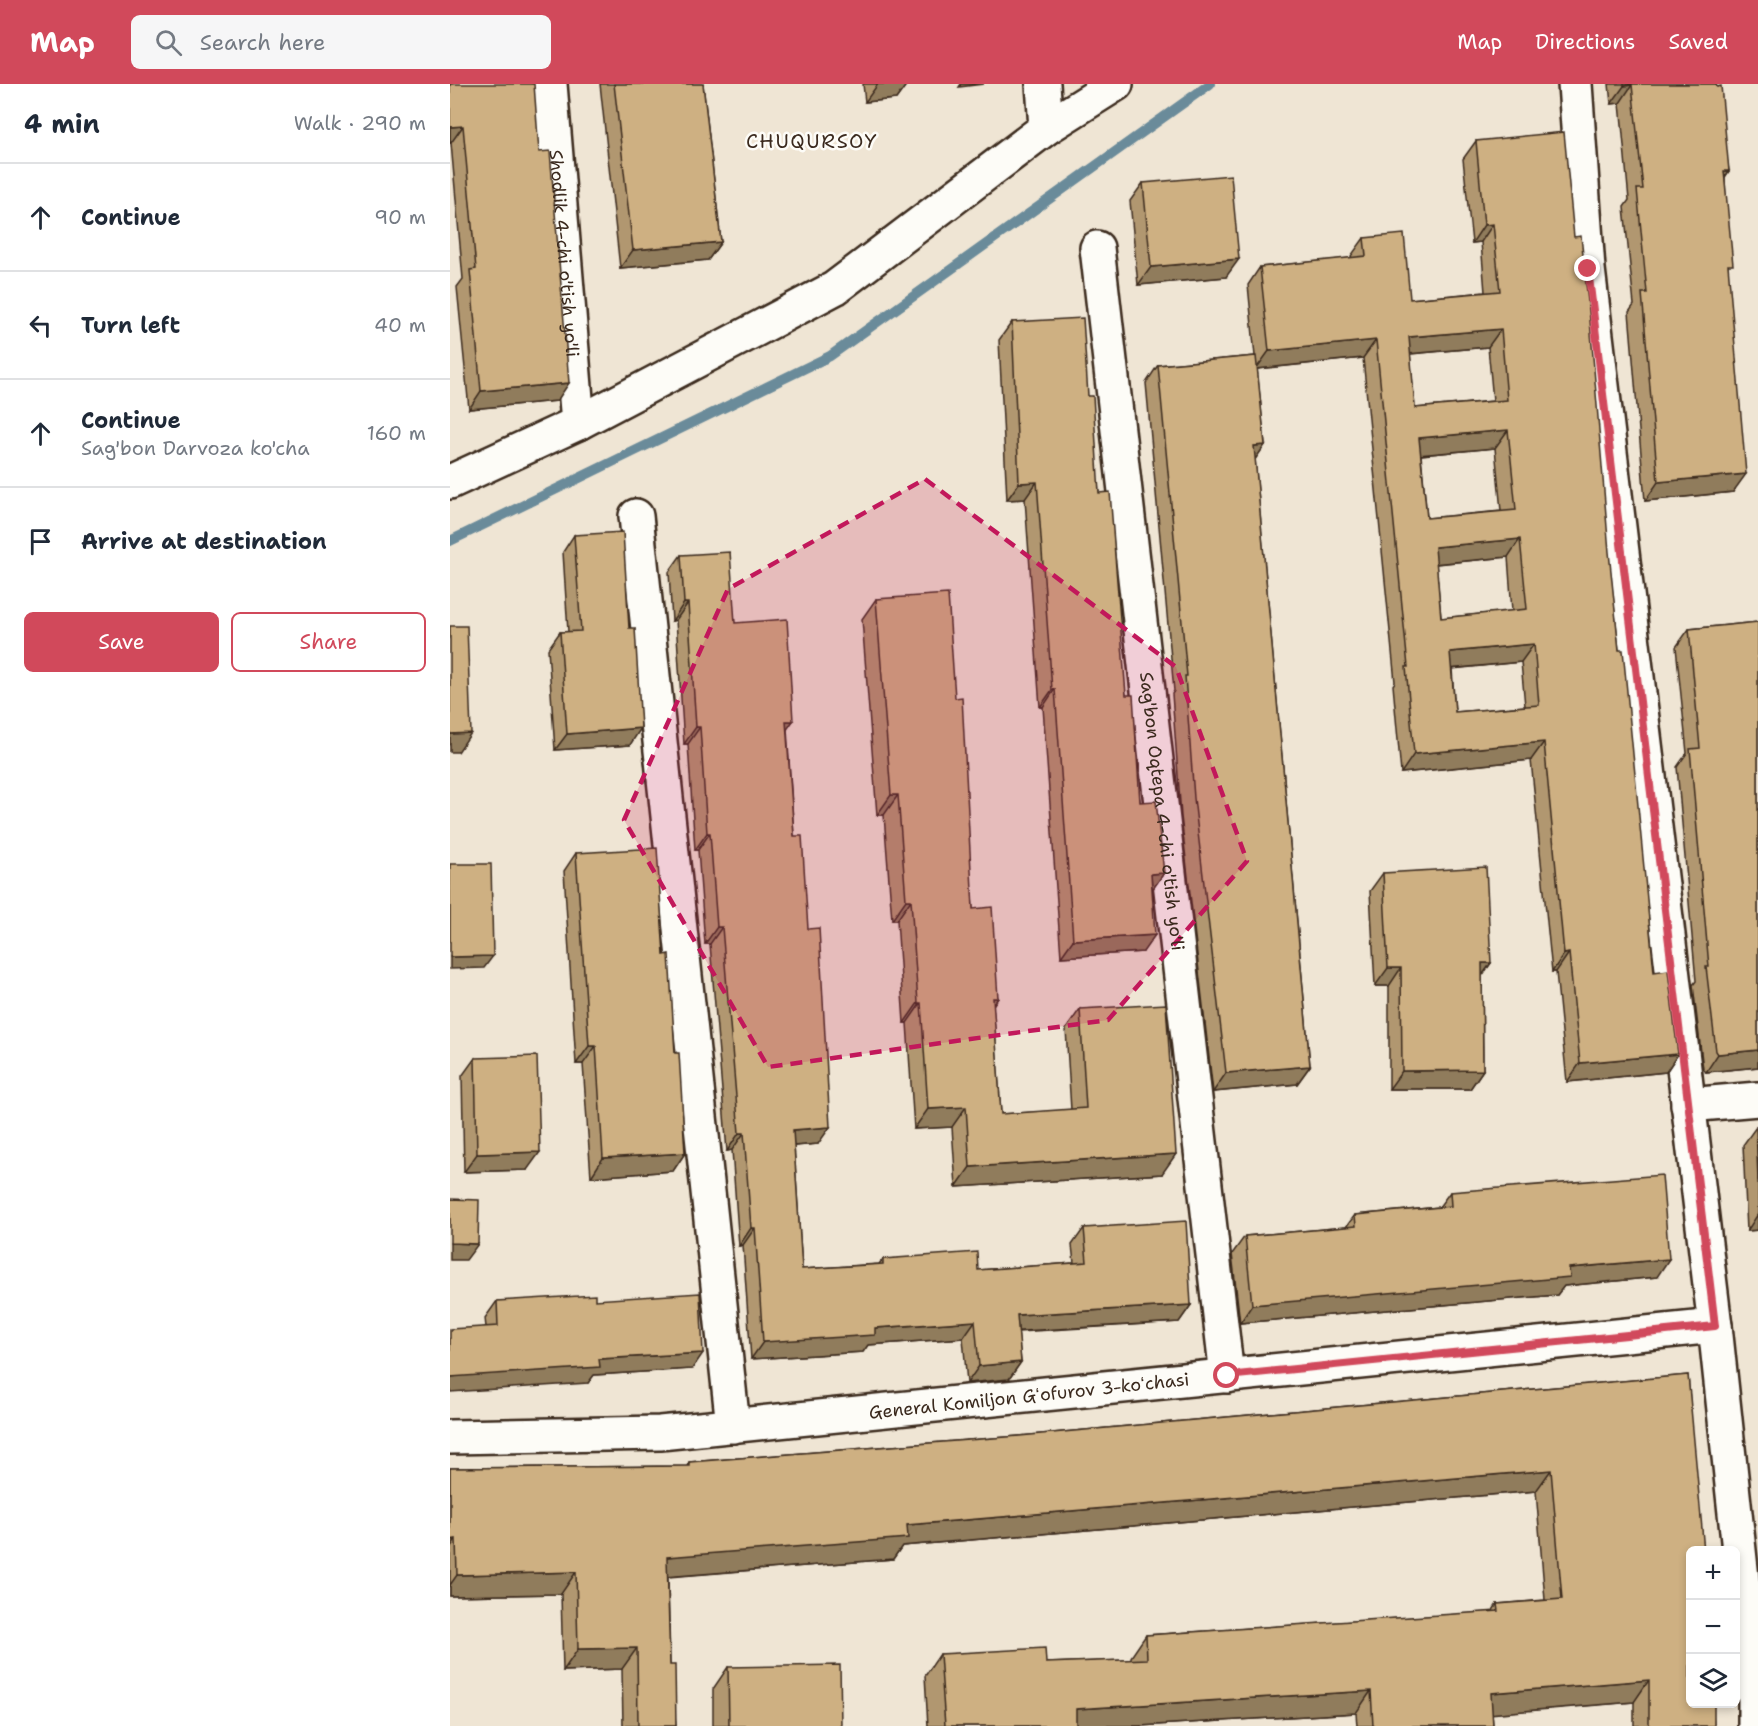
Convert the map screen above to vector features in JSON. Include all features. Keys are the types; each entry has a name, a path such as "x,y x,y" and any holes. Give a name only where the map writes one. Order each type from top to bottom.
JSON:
{"street":[{"name":"Shodlik 4-chi o'tish yo'li","path":"550,84 578,423"},
{"path":"1043,84 1046,128"},
{"path":"450,482 578,423 835,288 1046,128 1116,84"},
{"path":"1575,84 1588,269 1715,1326 1755,1700 1755,1726"},
{"name":"Sag'bon Oqtepa 4-chi o'tish yo'li","path":"1097,248 1227,1376"},
{"path":"636,516 733,1426"},
{"path":"1688,1105 1758,1099"},
{"name":"General Komiljon Gʻofurov 3-koʻchasi","path":"450,1437 660,1433 1715,1326"}],"highlighted area":[{"path":"925,479 1176,667 1247,861 1108,1020 768,1067 624,820 728,589"}],"building":[{"path":"450,84 534,84 539,152 550,151 569,383 481,391 470,270 476,269 463,126 450,127"},
{"path":"614,84 703,84 721,242 633,250"},
{"path":"1624,84 1716,84 1717,87 1721,86 1729,171 1724,171 1733,265 1728,265 1746,474 1658,482 1642,293 1647,293 1637,189 1643,189 1632,85 1624,86"},
{"path":"1564,132 1574,237 1581,236 1590,320 1609,552 1619,650 1623,650 1654,972 1668,970 1678,1054 1580,1063 1569,953 1564,954 1544,742 1414,754 1406,667 1408,667 1376,340 1269,351 1260,267 1366,256 1364,238 1404,234 1410,299 1500,291 1493,224 1484,225 1476,141","holes":["1501,329 1507,400 1415,408 1409,337","1508,430 1516,510 1427,518 1419,438","1520,539 1527,609 1441,618 1435,547","1534,644 1539,705 1455,712 1450,652"]},
{"path":"1231,175 1239,259 1151,267 1143,183"},
{"path":"1083,318 1088,396 1093,396 1099,493 1110,492 1126,695 1133,695 1140,802 1156,801 1164,873 1151,874 1155,935 1073,940 1037,482 1019,483 1012,322"},
{"path":"1256,356 1265,445 1254,446 1310,1066 1226,1073 1194,798 1185,676 1187,676 1158,365"},
{"path":"623,532 629,628 635,628 641,728 567,734 560,632 581,631 574,535"},
{"path":"730,552 735,623 787,619 793,721 786,721 794,836 802,836 808,929 819,928 830,1127 793,1130 802,1269 883,1264 883,1259 977,1252 978,1270 1087,1262 1084,1228 1186,1221 1191,1305 1017,1315 1021,1362 979,1366 975,1321 875,1328 875,1335 763,1342 755,1228 751,1228 744,1133 739,1133 722,927 717,927 710,833 707,833 700,727 696,727 688,603 684,603 681,555"},
{"path":"948,594 955,698 962,697 973,909 992,907 998,998 993,998 1001,1114 1086,1108 1080,1009 1166,1004 1176,1154 970,1167 966,1107 928,1109 911,900 906,900 898,795 891,795 876,599"},
{"path":"1758,622 1758,1050 1718,1054 1706,967 1709,967 1690,749 1700,748 1689,629"},
{"path":"450,626 467,626 471,733 450,734"},
{"path":"657,848 664,955 669,954 675,1053 679,1053 685,1153 603,1158 596,1046 589,1046 576,853"},
{"path":"450,864 491,864 493,956 450,957"},
{"path":"1486,867 1491,963 1482,963 1483,1070 1402,1071 1401,968 1388,968 1383,873"},
{"path":"537,1056 540,1152 477,1154 475,1058"},
{"path":"1756,1127 1758,1127 1758,1181"},
{"path":"1662,1175 1669,1259 1569,1268 1570,1277 1252,1305 1245,1236 1356,1226 1355,1215 1451,1206 1450,1192"},
{"path":"450,1199 479,1200 478,1244 450,1243"},
{"path":"700,1293 703,1353 599,1359 600,1367 450,1377 450,1329 498,1326 497,1301 595,1295 595,1300"},
{"path":"1688,1375 1704,1546 1686,1546 1686,1708 1714,1708 1714,1726 1649,1726 1649,1680 1491,1693 1493,1726 1373,1726 1371,1691 1076,1709 1076,1726 945,1726 940,1654 1045,1648 1046,1663 1147,1659 1146,1635 1498,1611 1497,1604 1562,1599 1551,1470 907,1525 908,1538 667,1557 670,1665 675,1665 676,1726 638,1726 637,1648 578,1649 576,1572 457,1575 456,1539 450,1540 450,1468 689,1466 689,1462 1019,1436"},
{"path":"840,1665 841,1726 729,1726 728,1667"}],"waterway":[{"path":"450,541 830,356 1210,84"}],"district":[{"name":"CHUQURSOY","path":"812,141"}],"route":[{"path":"1227,1376 1715,1326 1588,269"}]}
